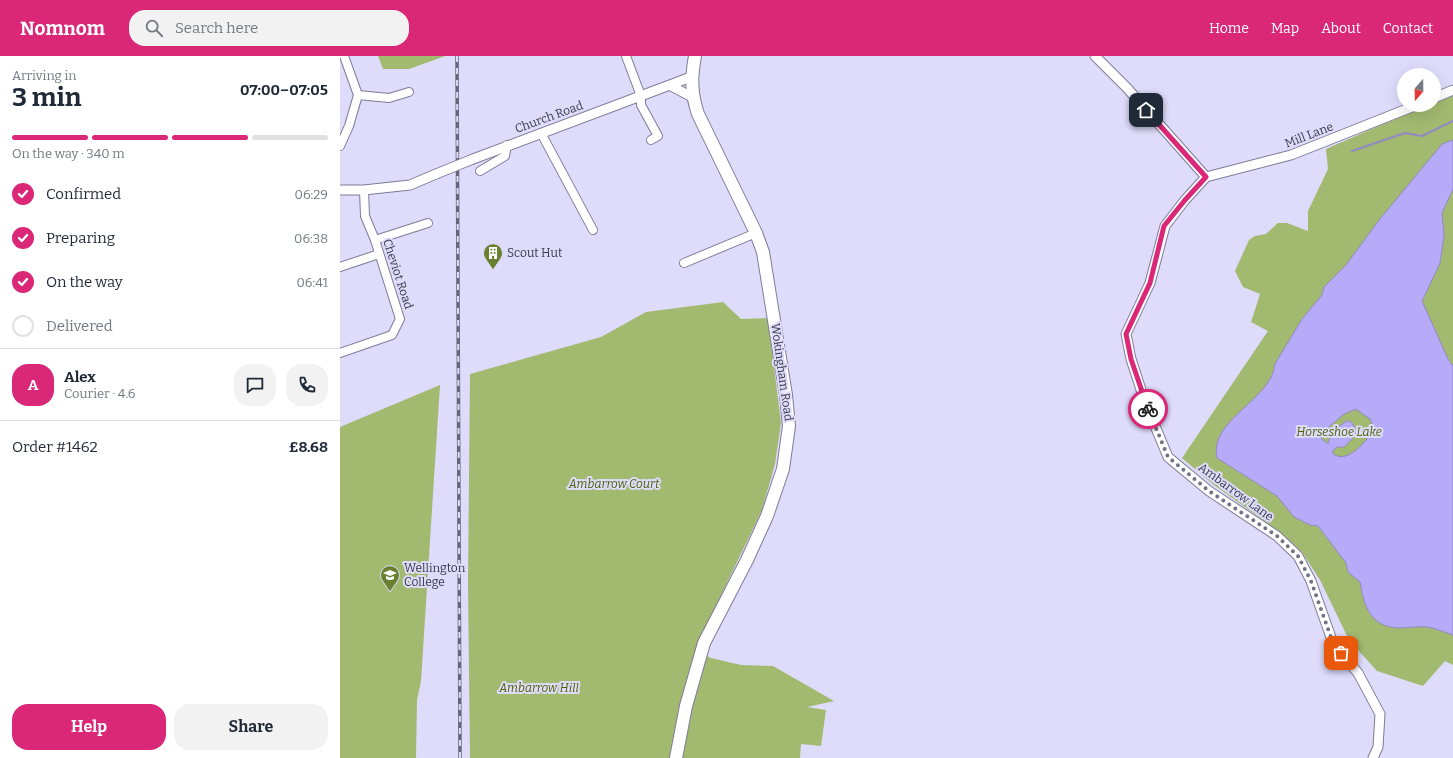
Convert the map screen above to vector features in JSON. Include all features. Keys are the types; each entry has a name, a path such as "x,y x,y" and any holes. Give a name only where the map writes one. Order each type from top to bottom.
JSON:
{"main road":[{"name":"Wokingham Road","path":"676,758 686,706 704,644 764,523 783,470 789,426 786,395 763,252 756,233 698,114 692,97 691,77 695,56"}],"street":[{"path":"340,146 349,126 358,95 344,56"},
{"path":"626,56 641,96 642,104 658,136 651,140"},
{"path":"1095,56 1127,88 1206,177"},
{"name":"Church Road","path":"340,190 364,190 410,185 508,145 672,86 691,77"},
{"path":"672,86 692,97"},
{"path":"1441,95 1453,90"},
{"path":"358,95 389,98 409,92"},
{"name":"Mill Lane","path":"1206,177 1291,155 1399,112"},
{"path":"541,133 593,230"},
{"path":"480,171 505,156 508,145"},
{"name":"Ambarrow Lane","path":"1206,177 1164,226 1150,283 1126,334 1131,359 1145,402 1168,457 1209,491 1277,536 1298,556 1311,581 1333,643 1358,673 1380,714 1375,757"},
{"name":"Cheviot Road","path":"340,353 392,335 400,320 375,240 365,216 364,190"},
{"path":"375,240 428,223"},
{"path":"684,263 756,233"},
{"path":"340,267 379,254"}],"green space":[{"path":"378,56 445,56 409,69 383,69"},
{"name":"Horseshoe Lake","path":"1453,94 1453,665 1445,661 1423,686 1377,671 1349,640 1320,580 1302,552 1280,532 1214,485 1182,458 1268,331 1251,322 1260,294 1243,287 1235,271 1249,240 1255,236 1266,234 1278,223 1287,223 1308,231 1308,211 1328,169 1326,149 1411,112 1441,112 1441,99"},
{"name":"Ambarrow Court","path":"723,302 741,319 768,318 781,423 775,464 762,510 713,612 695,658 680,704 670,758 470,758 468,584 470,374 601,337 646,312"},
{"name":"Wellington College","path":"440,385 421,681 417,700 416,758 340,758 340,427"},
{"path":"701,653 711,658 741,665 773,666 834,701 807,707 826,710 821,746 801,744 800,758 676,758"}],"shaded area":[{"name":"Horseshoe Lake","path":"1453,140 1453,189 1442,213 1444,236 1440,263 1422,301 1448,359 1453,366 1453,636 1451,634 1427,627 1389,627 1375,620 1370,614 1364,600 1360,582 1348,572 1346,563 1318,526 1310,525 1294,517 1277,496 1217,458 1217,445 1222,432 1263,389 1271,377 1275,364 1302,319 1322,295 1324,287 1346,265 1380,219 1442,144","holes":["1356,409 1370,419 1374,428 1362,445 1350,454 1338,456 1332,453 1337,447 1344,447 1354,435 1355,428 1350,421 1346,421 1331,433 1328,444 1321,438 1322,433 1344,414"]}],"waterway":[{"path":"1352,151 1405,133 1422,136 1453,121"}],"railway":[{"path":"457,56 460,758"}],"way so far":[{"path":"1148,409 1168,457 1209,491 1277,536 1298,556 1311,581 1333,643 1341,653"}],"place":[{"name":"Scout Hut","path":"493,270"},
{"name":"Wellington College","path":"390,592"}],"route":[{"path":"1146,110 1206,177 1164,226 1150,283 1126,334 1131,359 1148,409"}],"park label":[{"name":"Ambarrow Hill","path":"539,688"}]}
